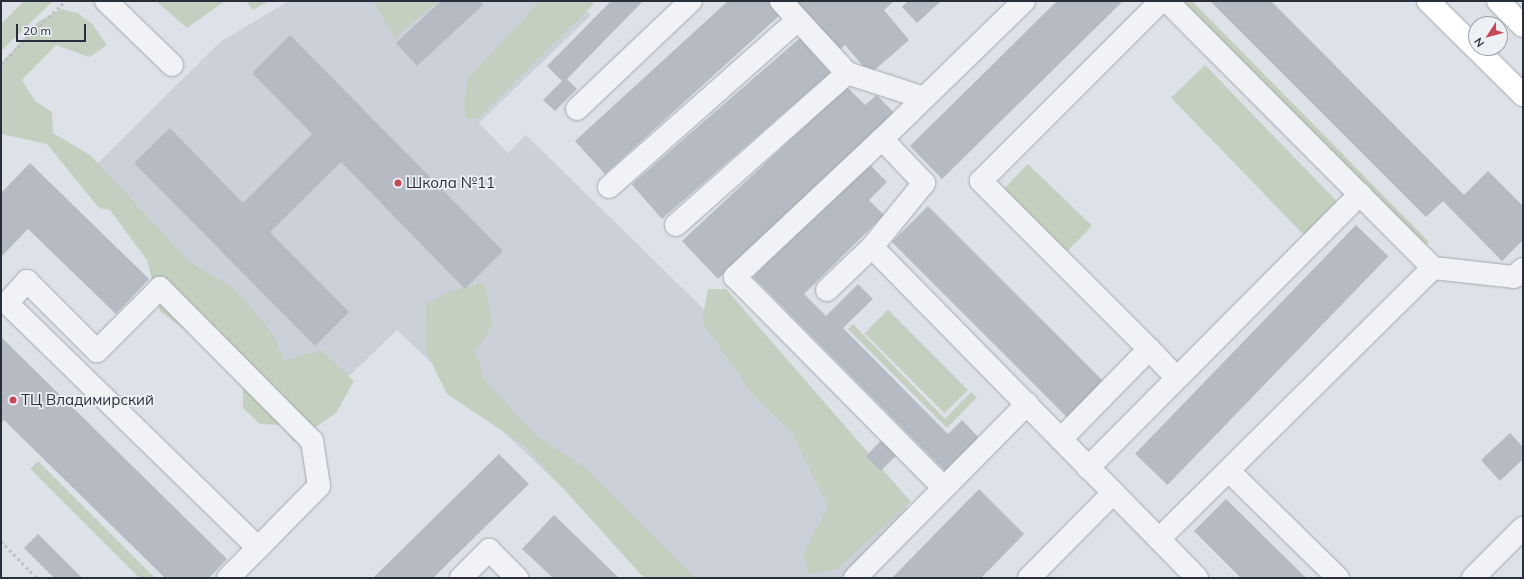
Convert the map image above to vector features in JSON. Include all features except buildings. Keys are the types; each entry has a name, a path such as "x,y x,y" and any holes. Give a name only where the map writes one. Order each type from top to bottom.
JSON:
{"main road":[{"path":"1428,1 1523,95"},
{"path":"1498,1 1523,26"}],"lane":[{"path":"106,1 172,65"},
{"path":"577,109 691,1"},
{"path":"780,1 847,73 924,98"},
{"path":"944,488 735,277 882,139 1024,1"},
{"path":"1161,1 981,181 1177,378"},
{"path":"1167,1 1433,268 1514,277 1523,269"},
{"path":"609,187 798,20"},
{"path":"676,225 847,73"},
{"path":"827,290 872,247 924,182 882,139"},
{"path":"1088,468 1360,194"},
{"path":"872,247 1197,578"},
{"path":"1159,539 1433,268"},
{"path":"228,578 258,548 319,486 312,441 160,288 97,351 27,281 7,303 258,548"},
{"path":"1061,439 1149,349"},
{"path":"855,578 1027,404"},
{"path":"1229,470 1338,578"},
{"path":"1029,578 1113,493"},
{"path":"1473,578 1523,528"},
{"path":"461,578 489,550 517,578"}],"path":[{"path":"1,64 65,1"},
{"path":"1,541 37,578"}],"shaded area":[{"path":"289,1 578,1 591,15 479,123 508,153 526,135 909,510 842,578 657,578 397,330 323,401 92,169 220,42"}],"green space":[{"path":"24,1 53,1 1,51 1,24"},
{"path":"156,1 225,1 187,28"},
{"path":"246,1 269,1 253,10"},
{"path":"373,1 438,1 395,38"},
{"path":"540,1 591,1 594,4 478,118 466,119 464,104 468,79"},
{"path":"1180,1 1192,1 1429,242 1424,246"},
{"path":"61,9 78,13 92,24 107,45 89,57 56,45 22,80 35,101 52,112 53,133 90,155 191,263 235,289 273,334 284,361 321,350 354,381 336,413 294,442 281,425 260,424 243,408 243,386 221,357 160,311 147,260 110,210 99,208 47,144 1,134 1,64 38,22"},
{"path":"1205,65 1338,203 1305,236 1171,98"},
{"path":"1028,164 1092,226 1064,255 1000,193"},
{"path":"484,283 493,325 475,351 484,379 534,434 587,469 696,578 644,578 525,446 447,394 425,349 426,304 453,290"},
{"path":"708,289 726,289 911,502 837,569 808,574 803,554 828,506 792,433 755,397 702,322"},
{"path":"888,310 968,390 945,413 865,333"},
{"path":"853,324 945,419 971,392 977,397 947,428 848,329"},
{"path":"38,461 155,578 139,578 30,469"}],"place":[{"name":"Школа №11","path":"398,183"},
{"name":"ТЦ Владимирский","path":"13,400"}]}
